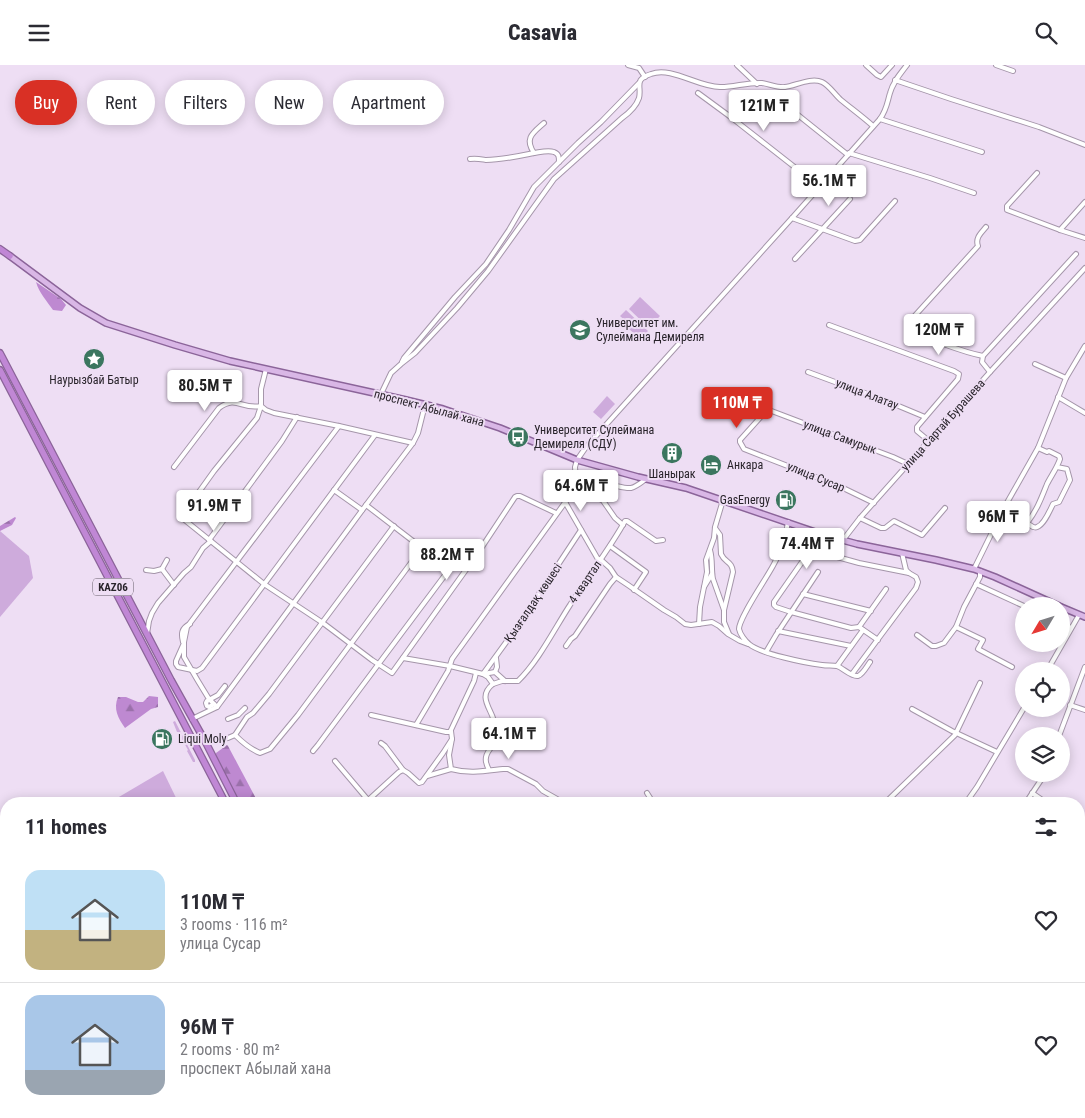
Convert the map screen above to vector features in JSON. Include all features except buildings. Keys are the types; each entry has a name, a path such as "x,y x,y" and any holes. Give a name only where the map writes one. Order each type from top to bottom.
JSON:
{"highway":[{"path":"0,249 10,256"},
{"path":"0,253 10,256"},
{"name":"KАZ06","path":"0,353 233,797"},
{"name":"KАZ06","path":"0,370 222,797"}],"main road":[{"name":"проспект Абылай хана","path":"10,256 80,308 106,323 230,361 443,409 500,428 577,460 686,488 857,544 977,570 1038,597"},
{"name":"проспект Абылай хана","path":"1070,611 1085,617"}],"street":[{"path":"628,65 639,68 645,77"},
{"path":"738,65 757,84"},
{"path":"866,65 881,77 892,65"},
{"path":"416,725 448,671 452,659 574,490 576,480 575,467 577,460 586,447 880,119 887,108 889,94 895,80 907,65"},
{"path":"996,65 1013,71"},
{"path":"401,364 404,357 455,297 486,264 516,219 534,187 645,77 659,73 676,75 719,87 761,83 783,88 797,83 819,81 874,126"},
{"path":"895,80 1039,127 1084,145"},
{"path":"381,394 391,373 415,353 488,271 554,179 629,113 639,96 639,83"},
{"path":"698,93 820,187"},
{"path":"773,95 849,154 974,193"},
{"path":"880,119 982,152"},
{"path":"534,153 529,143 530,138 532,133 544,123"},
{"path":"470,159 486,160 552,151 559,157 559,162"},
{"path":"551,184 555,166"},
{"path":"1038,173 1006,210 1085,238"},
{"path":"795,259 850,199"},
{"path":"792,218 855,241 860,240 895,201"},
{"path":"1060,230 1085,201"},
{"path":"512,238 516,219"},
{"path":"983,356 913,331 909,328 909,324 978,246 976,241 986,227"},
{"path":"990,372 982,362 983,356 1076,254"},
{"name":"улица Сартай Бурашева","path":"843,540 908,464 1085,268"},
{"path":"829,325 959,373 958,379 916,428 929,441"},
{"path":"917,635 932,646 936,646 944,643 956,627 980,577 977,570 1004,508 1038,448 1066,378 1085,346"},
{"path":"1035,364 1066,378"},
{"path":"266,369 260,389 261,406 257,418 180,517 264,584 294,602 392,673 515,497 528,499 556,513"},
{"name":"улица Алатау","path":"808,372 925,417"},
{"path":"1058,397 1085,413"},
{"path":"174,467 219,408 226,403 232,402 251,408 261,406 274,413 413,443"},
{"path":"192,719 215,705 413,443 418,433 425,405"},
{"name":"улица Сусар","path":"771,411 766,411 740,440 744,449 839,486 874,503"},
{"name":"улица Самурык","path":"771,411 908,464"},
{"path":"147,635 152,613 158,603 191,567 298,417"},
{"path":"215,705 184,657 185,634 190,624 236,561 338,426"},
{"path":"184,643 176,665 197,671 202,668 375,435"},
{"path":"1026,523 1043,497 1059,461 1059,456 1038,448"},
{"path":"1004,508 1033,527 1039,527 1053,504 1059,502 1070,480 1067,469 1056,467"},
{"path":"597,497 605,484 619,485 629,489 646,479"},
{"path":"334,490 362,509"},
{"path":"574,490 602,500 615,519 623,525 626,520 656,541 663,540"},
{"path":"1043,497 1053,504"},
{"path":"699,624 707,572 706,560 723,500"},
{"path":"565,502 599,560 610,568 616,577 685,623 691,625 712,622 729,635 766,652 807,663 837,666 857,676 862,673 870,662"},
{"path":"366,505 422,548 451,567"},
{"path":"860,518 881,528 885,528 894,521 922,535 944,508"},
{"path":"750,645 742,637 739,628 746,611 781,551 788,522"},
{"name":"4 квартал","path":"506,681 518,681 535,660 623,525"},
{"path":"205,741 228,738 235,735 246,717 253,713 269,694 394,526"},
{"path":"715,528 720,535 722,557 733,568 724,610 724,622 729,635"},
{"name":"Қызғалдақ көшесі","path":"483,674 496,658 581,530"},
{"path":"610,546 646,571 634,590"},
{"path":"235,735 253,751 260,753 270,749 298,715 422,548"},
{"path":"710,549 713,579 724,610"},
{"path":"852,674 878,640 916,588 918,582 916,577 909,573 810,551 774,602 774,605 791,612 861,629 878,640"},
{"path":"902,553 906,570 909,573"},
{"path":"146,571 162,569 167,560"},
{"path":"313,751 451,567 456,563 466,569"},
{"path":"162,569 174,585"},
{"path":"766,652 818,572"},
{"path":"704,588 712,574"},
{"path":"566,646 616,577"},
{"path":"976,584 1015,602"},
{"path":"837,666 886,589"},
{"path":"803,594 871,611"},
{"path":"1052,662 1079,615"},
{"path":"956,627 982,640 978,649 1012,667"},
{"path":"778,631 851,646"},
{"path":"403,658 450,666 476,673 495,672 506,681"},
{"path":"495,672 496,658"},
{"path":"1085,667 1070,705 1085,710"},
{"path":"451,769 449,755 452,739 451,731 476,673"},
{"path":"483,674 493,684"},
{"path":"489,770 485,757 494,742 496,725 488,707 486,692 490,685 506,681"},
{"path":"891,797 956,733 980,683"},
{"path":"210,699 218,695 225,686"},
{"path":"238,715 245,708"},
{"path":"912,709 956,733 997,752"},
{"path":"228,719 238,715 253,713"},
{"path":"371,715 446,732 451,731"},
{"path":"970,797 1018,717"},
{"path":"380,743 390,752 403,770 419,783 452,739"},
{"path":"335,761 365,797"},
{"path":"426,776 451,769 458,772 471,773 508,769 536,784 553,797"},
{"path":"371,797 403,770"},
{"path":"1029,797 1040,782"},
{"path":"647,793 650,797"},
{"path":"1032,793 1038,797"}],"shaded area":[{"path":"640,297 660,316 649,328 629,309"},
{"path":"626,310 648,331 640,339 628,328 630,325 620,316"},
{"path":"607,396 615,404 601,419 593,412"},
{"path":"0,531 29,556 33,578 0,617"},
{"path":"175,721 195,762 193,762 177,732 173,722"},
{"path":"163,771 176,797 119,797"}],"green space":[{"path":"36,282 61,299 66,305 62,311 53,310"},
{"path":"15,517 12,525 0,531 0,526"},
{"path":"149,696 158,697 158,707 151,709 125,728 117,713 118,697 126,697 143,702"},
{"path":"228,746 255,797 236,797 215,756 216,753"}],"place":[{"name":"Университет им. Сулеймана Демиреля","path":"580,330"},
{"name":"Наурызбай Батыр","path":"94,359"},
{"name":"Университет Сулеймана Демиреля (СДУ)","path":"518,437"},
{"name":"Шанырак","path":"672,453"},
{"name":"Анкара","path":"711,465"},
{"name":"GasEnergy","path":"786,500"},
{"name":"Liqui Moly","path":"162,739"}]}
